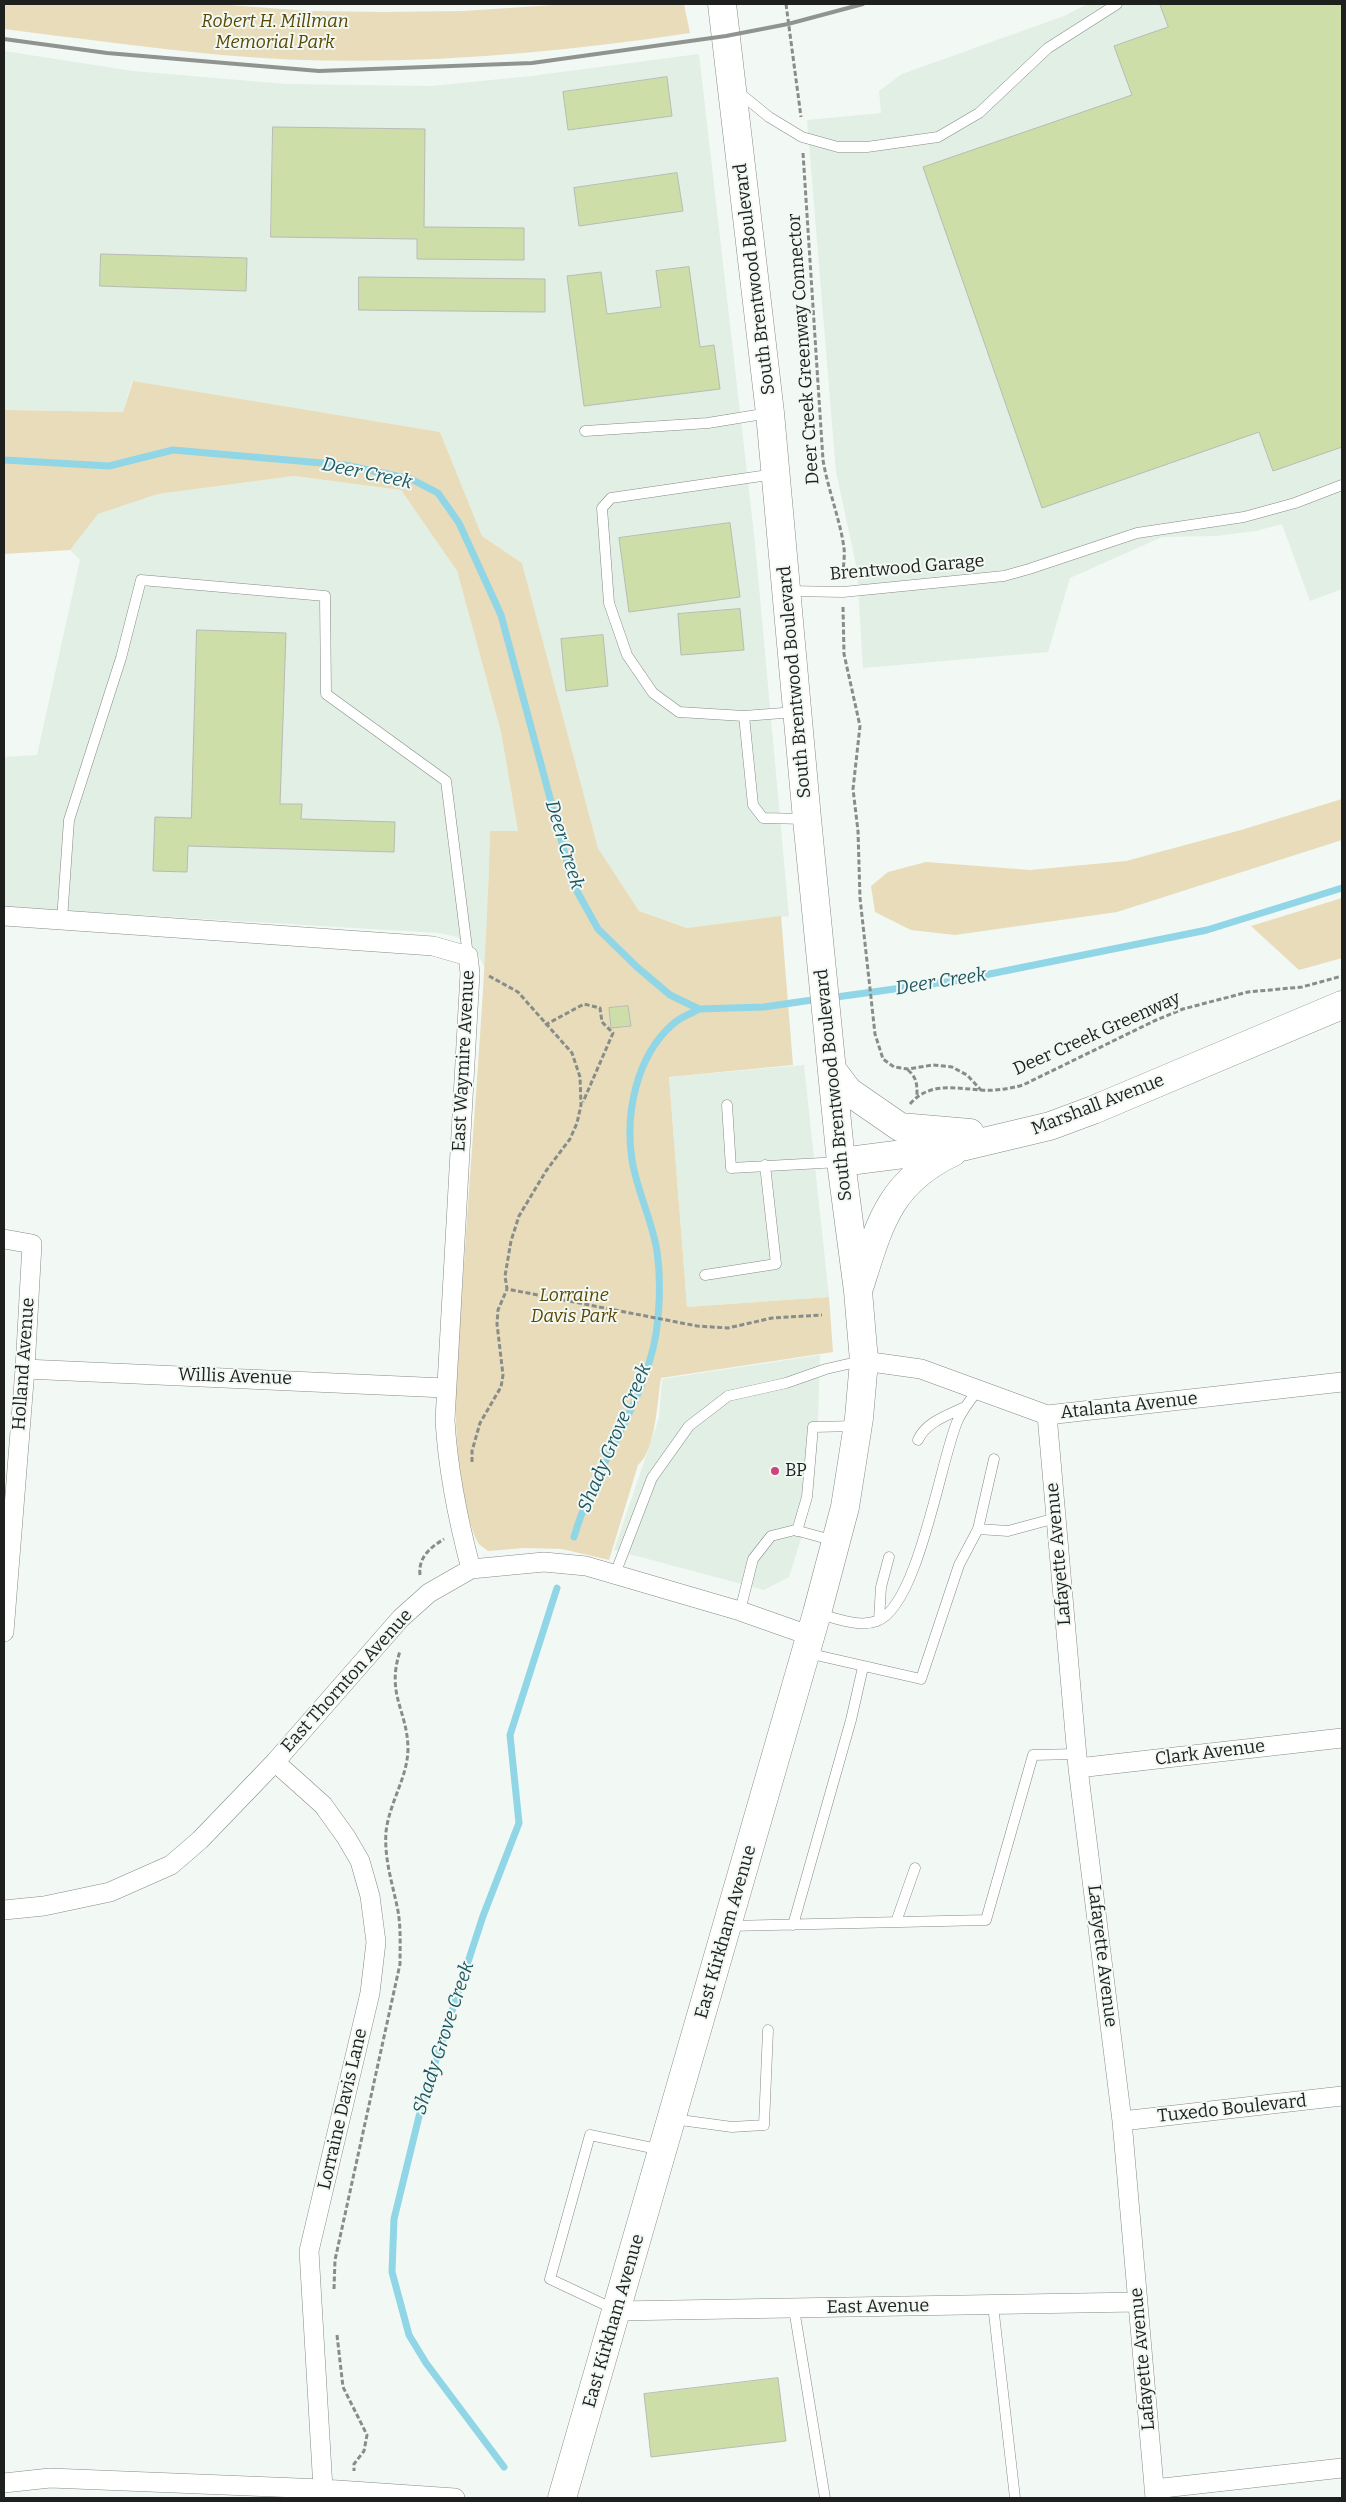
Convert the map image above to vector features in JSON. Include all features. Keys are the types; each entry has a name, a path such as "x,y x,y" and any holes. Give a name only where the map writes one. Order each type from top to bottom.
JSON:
{"main road":[{"name":"South Brentwood Boulevard","path":"722,4 770,413 841,1162 858,1291 864,1361"},
{"name":"Marshall Avenue","path":"841,1162 966,1146 1050,1126 1094,1110 1342,1005"},
{"path":"833,1072 848,1091 900,1127 968,1133 1050,1126"},
{"path":"858,1291 880,1221 898,1193 930,1163 966,1146"},
{"name":"East Kirkham Avenue","path":"562,2498 728,1926 836,1541 845,1507 858,1426 864,1361"}],"street":[{"name":"East Waymire Avenue","path":"4,916 433,946 469,964 445,1388 448,1460 454,1498 471,1569"},
{"name":"Holland Avenue","path":"4,1239 32,1244 25,1369 4,1632"},
{"name":"Atalanta Avenue","path":"864,1361 921,1369 1047,1415 1342,1382"},
{"name":"Willis Avenue","path":"25,1369 445,1388"},
{"name":"Lafayette Avenue","path":"1047,1415 1078,1761 1122,2121 1154,2494"},
{"name":"East Thornton Avenue","path":"4,1910 44,1906 110,1892 170,1865 200,1840 275,1762 400,1618 429,1593 471,1569 544,1562 586,1566 811,1634"},
{"name":"Clark Avenue","path":"1078,1761 1342,1738"},
{"name":"Lorraine Davis Lane","path":"275,1762 323,1805 346,1837 360,1861 370,1896 376,1942 370,1993 309,2251 318,2492"},
{"name":"Tuxedo Boulevard","path":"1122,2121 1342,2096"},
{"name":"East Avenue","path":"617,2311 1138,2302"},
{"path":"1154,2494 1342,2468"},
{"path":"4,2483 50,2478 455,2498"},
{"path":"4,2490 5,2498"}],"lane":[{"path":"732,88 769,117 802,137 838,147 868,147 938,137 979,112 1048,48 1117,4"},
{"path":"585,431 708,424 770,413"},
{"path":"776,474 611,498 602,508 609,603 627,655 653,693 679,712 744,716 797,712"},
{"name":"Brentwood Garage","path":"786,591 843,592 1004,576 1138,533 1244,517 1295,503 1342,485"},
{"path":"62,920 69,820 121,658 141,580 316,595 325,596 326,694 446,781 469,964"},
{"path":"744,716 753,805 763,818 807,819"},
{"path":"727,1105 730,1168 841,1162"},
{"path":"705,1275 776,1264 765,1166"},
{"path":"615,1574 652,1478 689,1426 728,1396 786,1383 826,1369 864,1361"},
{"path":"811,1634 879,1620 892,1611 907,1585 918,1557 957,1422 965,1407 978,1390"},
{"path":"918,1440 922,1431 940,1418 965,1407"},
{"path":"798,1531 807,1497 813,1428 858,1426"},
{"path":"811,1634 863,1667 921,1680 959,1565 978,1529 994,1459"},
{"path":"978,1529 1008,1532 1056,1518"},
{"path":"740,1611 753,1559 771,1536 798,1531 836,1541"},
{"path":"879,1620 881,1587 889,1557"},
{"path":"793,1925 851,1720 863,1667"},
{"path":"728,1926 986,1920 1033,1755 1078,1761"},
{"path":"896,1922 915,1868"},
{"path":"672,2119 732,2127 764,2125 768,2030"},
{"path":"617,2311 550,2279 590,2135 663,2150"},
{"path":"993,2305 1015,2498"},
{"path":"794,2309 825,2498"}],"path":[{"name":"Deer Creek Greenway Connector","path":"786,4 802,137 823,460 828,488 842,532 844,552 844,654 860,726 853,782 858,831 860,898 875,1034 883,1058 894,1067 908,1069"},
{"path":"469,964 518,992 545,1025 572,1053 580,1077 581,1105"},
{"name":"Deer Creek Greenway","path":"904,1110 917,1096 942,1087 1005,1090 1023,1085 1154,1021 1206,1002 1248,992 1302,986 1342,976"},
{"path":"471,1469 472,1451 480,1423 501,1387 504,1375 497,1317 507,1289 507,1268 511,1241 519,1216 546,1171 570,1139 577,1123 581,1105 613,1033 602,1022 600,1008 584,1004 545,1025"},
{"path":"908,1069 933,1066 952,1067 967,1075 980,1090"},
{"path":"908,1069 915,1076 917,1096"},
{"path":"507,1289 697,1326 728,1328 772,1318 822,1315"},
{"path":"421,1578 420,1570 426,1552 446,1538"}],"shaded area":[{"path":"1088,4 1342,4 1342,589 1310,601 1282,524 1256,531 1216,536 1162,537 1070,578 1048,652 863,668 857,569 836,472 807,120 881,113 879,91 902,74 1064,16"},
{"path":"4,51 133,71 286,84 431,86 531,76 699,54 755,543 789,916 687,928 639,911 598,848 522,563 482,536 440,432 132,381 123,412 4,410"},
{"path":"294,476 401,490 457,571 501,732 518,831 490,831 486,970 476,951 457,937 439,933 4,907 4,757 37,755 80,560 70,550 98,514 158,494"},
{"path":"804,1065 829,1297 687,1307 669,1077"},
{"path":"820,1355 817,1450 805,1526 789,1577 764,1590 614,1550 659,1418 662,1379"}],"green space":[{"name":"Robert H. Millman Memorial Park","path":"4,4 215,4 309,11 383,12 464,11 569,4 684,4 690,33 573,48 456,58 339,61 281,59 222,55 4,29"},
{"name":"Lorraine Davis Park","path":"133,381 440,432 482,536 522,563 598,848 639,911 687,928 781,916 793,1065 669,1077 687,1307 829,1297 833,1352 661,1378 657,1412 649,1448 638,1465 609,1560 562,1549 524,1548 488,1551 479,1544 475,1536 467,1510 461,1479 456,1415 457,1364 483,983 490,831 518,831 501,732 457,571 401,490 294,476 158,494 98,514 70,550 4,554 4,410 123,412"},
{"path":"1342,799 1342,840 1117,912 955,935 911,930 875,912 871,886 888,872 926,862 1030,870 1126,861 1241,830"},
{"path":"1342,898 1342,958 1299,970 1251,926"}],"building":[{"path":"1160,4 1342,4 1342,447 1273,471 1259,432 1042,508 923,167 1132,95 1114,46 1168,27"},
{"path":"667,77 672,116 568,130 563,92"},
{"path":"273,127 425,129 424,227 524,228 524,260 417,259 417,239 271,237"},
{"path":"677,173 683,211 579,226 574,188"},
{"path":"101,254 247,258 246,291 100,286"},
{"path":"689,267 700,347 714,345 720,389 584,406 567,276 601,272 607,314 661,307 656,271"},
{"path":"359,277 545,279 545,312 359,310"},
{"path":"730,523 740,597 629,612 619,538"},
{"path":"740,609 744,650 681,655 678,614"},
{"path":"197,630 286,633 280,804 302,804 301,819 395,822 394,852 188,846 187,872 153,871 155,817 191,818"},
{"path":"603,635 608,686 566,691 561,639"},
{"path":"628,1006 631,1026 611,1028 609,1008"},
{"path":"778,2378 786,2441 651,2457 644,2394"}],"waterway":[{"name":"Deer Creek","path":"4,460 109,466 173,450 345,465 411,479 438,493 459,523 501,615 573,884 598,929 637,967 670,995 699,1009 764,1007 819,999"},
{"name":"Deer Creek","path":"829,998 960,980 1207,930 1342,888"},
{"name":"Shady Grove Creek","path":"574,1537 594,1486 641,1386 650,1361 656,1334 660,1292 657,1251 652,1228 634,1172 630,1142 632,1105 636,1087 650,1052 660,1037 682,1017 699,1009"},
{"name":"Shady Grove Creek","path":"504,2467 426,2363 409,2335 392,2272 394,2219 423,2100 483,1916 519,1823 510,1735 557,1588"}],"railway":[{"path":"4,39 107,53 319,71 532,63 726,36 788,24 863,4"}],"place":[{"name":"BP","path":"775,1471"}]}
